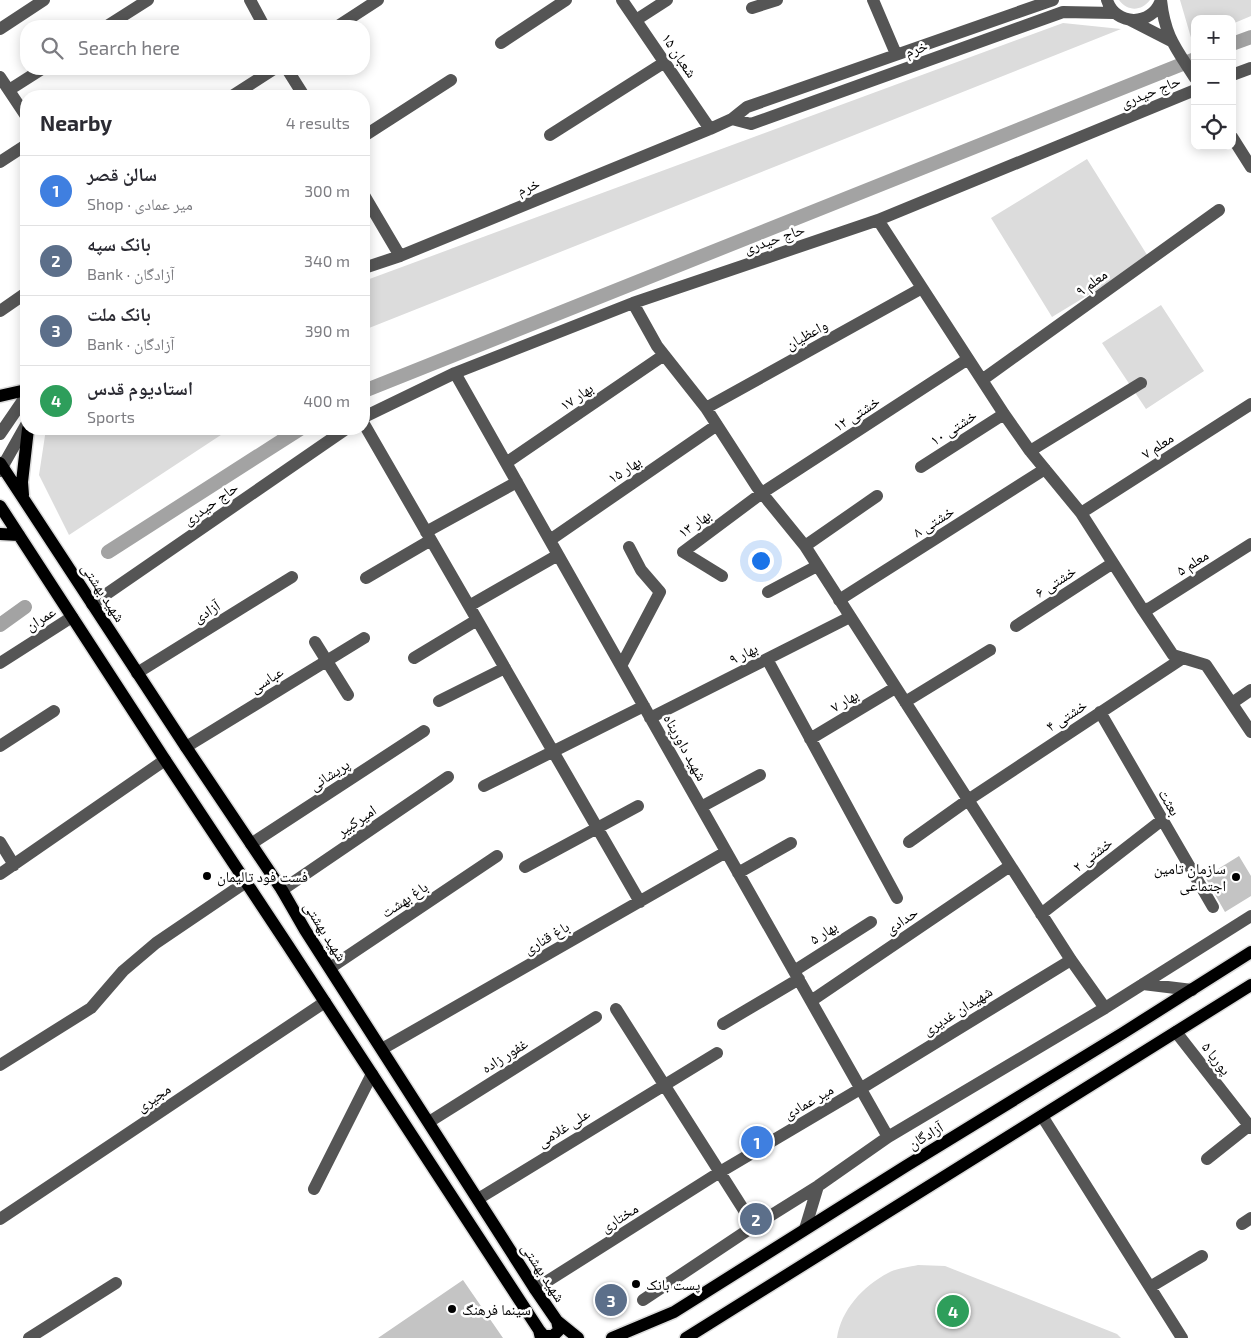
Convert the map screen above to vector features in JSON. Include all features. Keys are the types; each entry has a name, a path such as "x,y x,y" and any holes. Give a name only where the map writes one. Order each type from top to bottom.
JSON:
{"main road":[{"path":"0,396 20,391"},
{"path":"24,498 22,482 27,435"},
{"name":"شهید بهشتی","path":"1,467 24,498 137,673 282,890 557,1321 578,1338"},
{"path":"0,506 540,1334 553,1336 558,1330 557,1321"},
{"path":"0,534 18,534"},
{"name":"آزادگان","path":"612,1338 633,1334 674,1312 1251,952"},
{"path":"687,1338 1176,1032 1250,989"}],"street":[{"path":"0,29 44,0"},
{"path":"116,20 148,0"},
{"path":"250,0 261,20"},
{"path":"347,20 378,0"},
{"path":"501,43 566,0"},
{"name":"۱۵ شعبان","path":"622,0 710,129"},
{"path":"636,20 667,0"},
{"path":"752,8 777,0"},
{"path":"874,0 896,54"},
{"name":"خرم","path":"370,266 400,256 732,120 747,107 1053,0"},
{"path":"1057,0 1063,12"},
{"path":"1107,0 1114,13 1171,41"},
{"path":"1130,20 1148,17 1155,11 1161,0"},
{"path":"1161,0 1163,16 1171,41 1191,71"},
{"name":"خرم","path":"732,120 751,124 1063,12 1114,13"},
{"path":"550,135 665,62"},
{"path":"1236,74 1251,68"},
{"path":"9,90 33,75"},
{"path":"241,90 265,75"},
{"path":"291,75 300,90"},
{"path":"0,77 20,107"},
{"path":"370,132 451,80"},
{"name":"حاج حیدری","path":"370,414 455,373 633,303 878,220 1191,92"},
{"path":"1236,143 1251,167"},
{"path":"0,162 20,149"},
{"path":"370,205 400,256"},
{"name":"معلم ۹","path":"982,380 1219,210"},
{"path":"878,220 1004,414 1030,451 1081,513 1112,563 1147,609 1173,655 1206,665 1251,732"},
{"name":"واعظیان","path":"706,408 922,288"},
{"path":"0,311 20,297"},
{"path":"633,303 657,346 706,408 762,493 804,546 1070,960 1105,1008"},
{"name":"بهار ۱۷","path":"506,463 664,355"},
{"name":"خشتی ۱۲","path":"762,493 968,359"},
{"name":"شهید داورپناه","path":"455,373 888,1137"},
{"path":"1030,451 1141,383"},
{"name":"معلم ۷","path":"1081,513 1251,404"},
{"path":"0,434 20,405"},
{"name":"خشتی ۱۰","path":"921,467 1004,414"},
{"name":"بهار ۱۵","path":"550,540 717,425"},
{"path":"370,434 640,902"},
{"path":"1,467 20,435"},
{"name":"حاج حیدری","path":"92,604 337,435"},
{"name":"خشتی ۸","path":"839,600 1045,469"},
{"path":"366,578 429,536 517,482"},
{"name":"بهار ۱۳","path":"722,576 683,552 762,493"},
{"path":"804,546 878,496"},
{"name":"معلم ۵","path":"1147,609 1251,544"},
{"path":"621,666 660,592 642,570 629,547"},
{"path":"469,606 558,555"},
{"name":"خشتی ۶","path":"1016,626 1112,563"},
{"path":"768,592 817,566"},
{"name":"آزادی","path":"137,673 292,577"},
{"name":"عمران","path":"0,663 72,617"},
{"name":"بهار ۹","path":"650,718 850,617"},
{"path":"414,658 477,620"},
{"name":"عباسی","path":"186,747 364,638"},
{"path":"315,642 348,695"},
{"path":"904,702 990,650"},
{"name":"خشتی ۴","path":"968,800 1183,658"},
{"path":"766,659 897,898"},
{"path":"439,701 505,668"},
{"name":"بهار ۷","path":"810,739 895,688"},
{"path":"1232,703 1251,690"},
{"path":"484,786 644,706"},
{"path":"0,746 54,711"},
{"name":"بعثت","path":"1100,712 1213,908"},
{"name":"پریشانی","path":"251,844 424,731"},
{"path":"0,874 165,760"},
{"path":"701,807 760,774"},
{"name":"امیرکبیر","path":"282,890 448,777"},
{"path":"910,842 968,800"},
{"path":"525,868 638,806"},
{"name":"خشتی ۲","path":"1041,914 1162,820"},
{"path":"0,842 14,865"},
{"path":"738,873 791,843"},
{"name":"باغ قناری","path":"382,1049 726,852"},
{"name":"باغ بهشت","path":"330,968 497,856"},
{"name":"حدادی","path":"811,1001 1010,866"},
{"path":"0,1065 91,1008 123,971 156,943 246,882"},
{"path":"643,1300 818,1186 888,1137 1105,1008 1251,916"},
{"name":"بهار ۵","path":"723,1024 871,922"},
{"name":"شهیدان غدیری","path":"860,1089 1070,960"},
{"path":"1143,984 1192,990"},
{"name":"مجیری","path":"0,1219 325,1002"},
{"path":"616,1009 754,1226"},
{"name":"غفور زاده","path":"429,1122 596,1017"},
{"name":"پوریا ۵","path":"1176,1032 1250,1126"},
{"name":"علی غلامی","path":"478,1199 717,1052"},
{"path":"314,1189 372,1074"},
{"name":"میر عمادی","path":"720,1172 860,1089"},
{"path":"1042,1116 1182,1338"},
{"path":"1207,1159 1250,1126"},
{"name":"مختاری","path":"536,1289 720,1172"},
{"path":"805,1229 818,1186"},
{"path":"1150,1287 1202,1256"},
{"path":"29,1338 116,1283"}],"shaded area":[{"path":"1119,0 1150,0 1142,7 1134,9 1122,4"},
{"path":"1180,0 1251,0 1251,16 1236,22 1236,15 1191,15 1191,38"},
{"path":"1063,23 1121,29 370,328 370,279"},
{"path":"1087,159 1149,258 1052,317 991,218"},
{"path":"1161,305 1204,371 1146,409 1102,343"},
{"path":"45,435 221,435 69,535 39,475"},
{"path":"918,1265 945,1266 1117,1334 1121,1338 837,1338 843,1318 862,1292 879,1278 892,1271"}],"building":[{"path":"1239,856 1251,876 1251,896 1225,912 1205,877"},
{"name":"سینما فرهنگ","path":"463,1280 503,1338 378,1338"}],"waterway":[{"path":"1236,43 1251,37"},
{"path":"370,389 1192,60"},
{"path":"108,552 291,435"},
{"path":"0,625 25,607"}],"place":[{"name":"فست فود تالیمان","path":"207,876"},
{"name":"سازمان تامین اجتماعی","path":"1236,877"},
{"name":"سالن قصر","path":"757,1142"},
{"name":"بانک سپه","path":"756,1219"},
{"name":"پست بانک","path":"636,1284"},
{"name":"بانک ملت","path":"611,1300"},
{"name":"سینما فرهنگ","path":"452,1309"},
{"name":"استادیوم قدس","path":"953,1311"}]}
